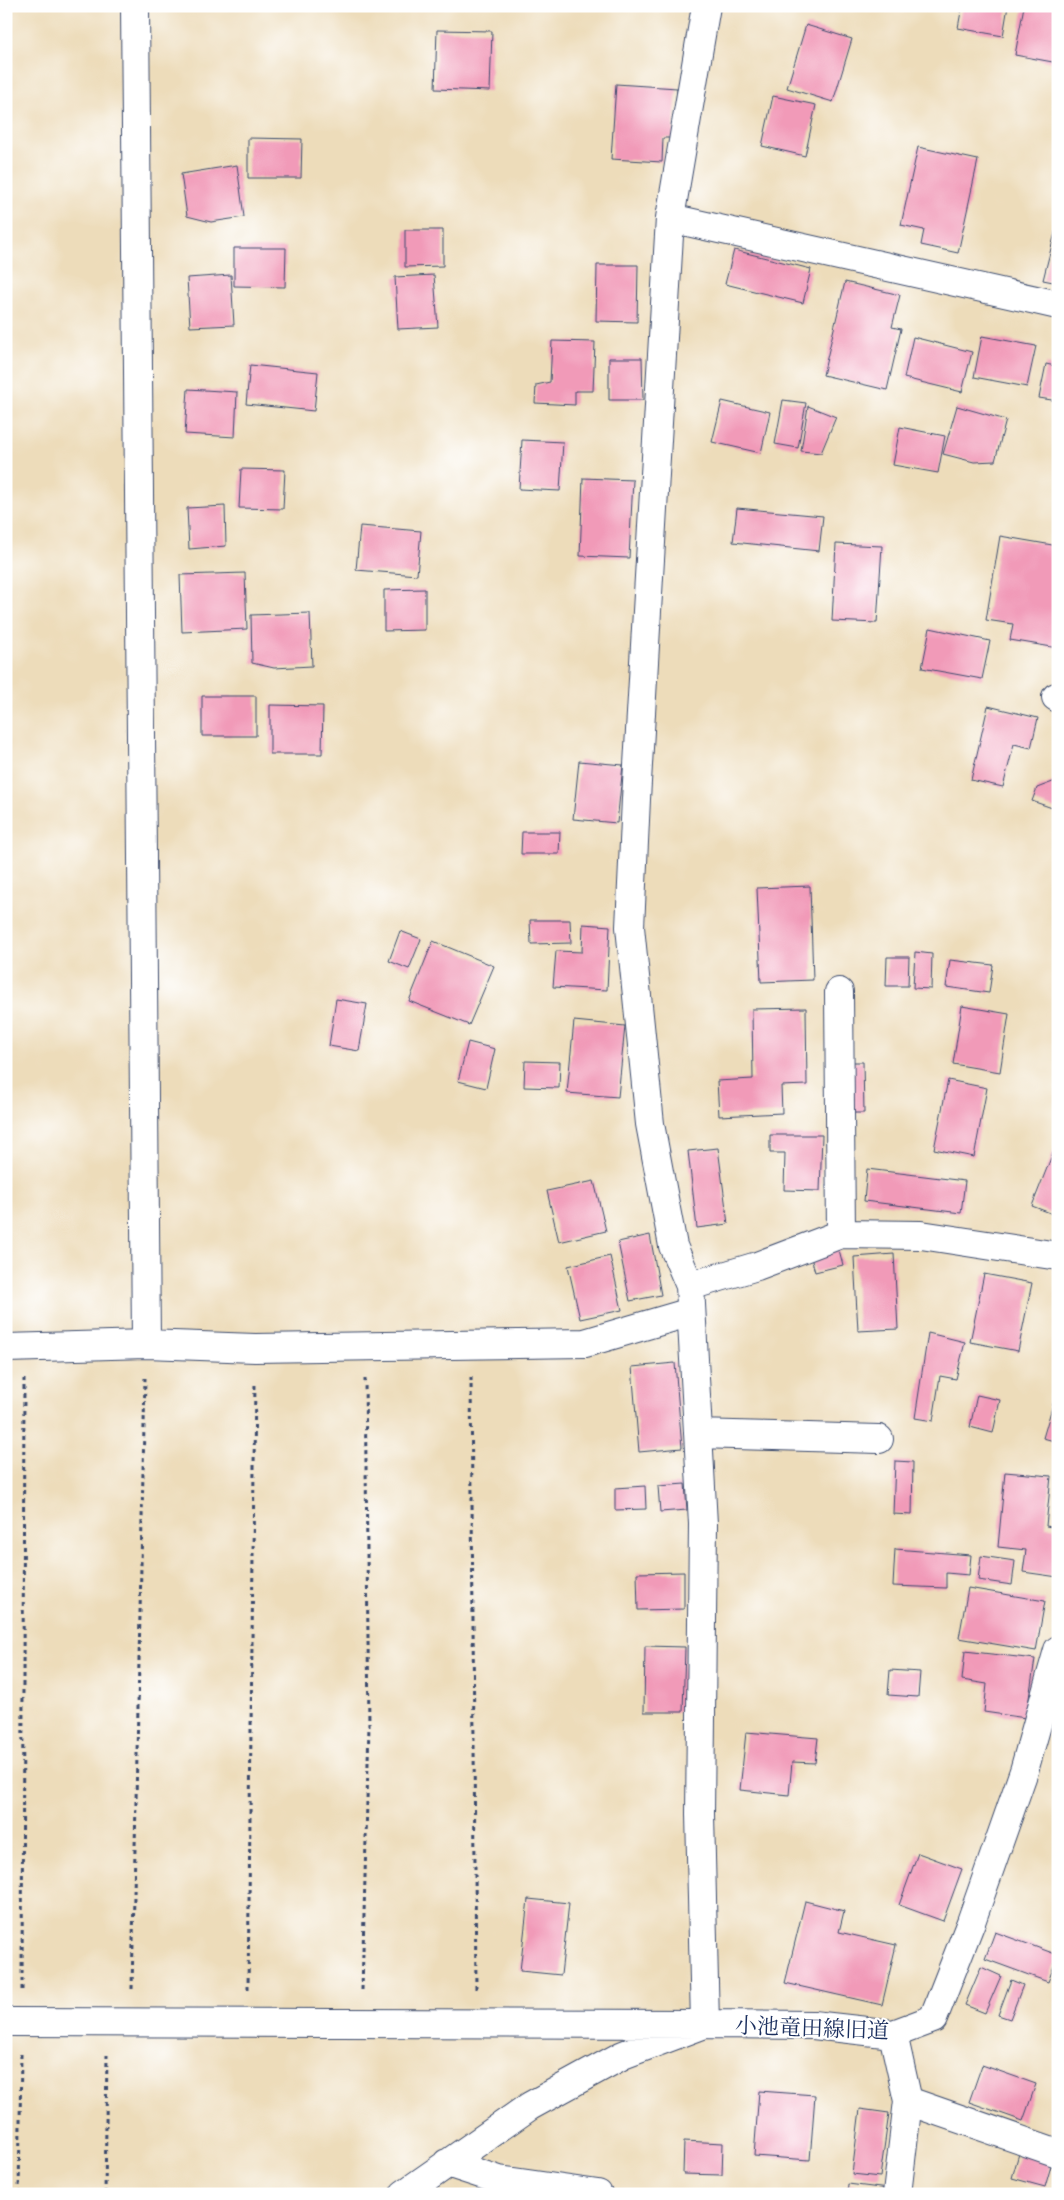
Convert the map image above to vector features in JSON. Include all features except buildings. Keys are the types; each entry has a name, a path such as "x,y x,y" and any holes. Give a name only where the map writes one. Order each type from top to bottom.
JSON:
{"street":[{"path":"135,6 146,1344"},
{"path":"14,2022 706,2024 700,1814 703,1524 690,1286 673,1246 650,1124 630,927 670,218 706,6"},
{"path":"670,218 1058,306"},
{"path":"839,992 841,1234"},
{"path":"690,1286 757,1266 841,1234 921,1235 1058,1256"},
{"path":"15,1349 146,1344 255,1348 585,1343 691,1312"},
{"path":"698,1434 879,1439"},
{"name":"小池竜田線旧道","path":"404,2194 530,2106 623,2055 706,2024 813,2025 894,2034 933,2019 971,1922 1024,1771 1058,1650"},
{"path":"894,2034 908,2101 897,2194"},
{"path":"908,2101 1058,2153"},
{"path":"447,2163 499,2180 598,2194"}],"path":[{"path":"105,2194 119,2022 146,1344"},
{"path":"471,1344 476,2024"},
{"path":"361,2023 369,1725 365,1346"},
{"path":"248,2022 255,1348"},
{"path":"15,1349 14,2022 19,2194"}]}
